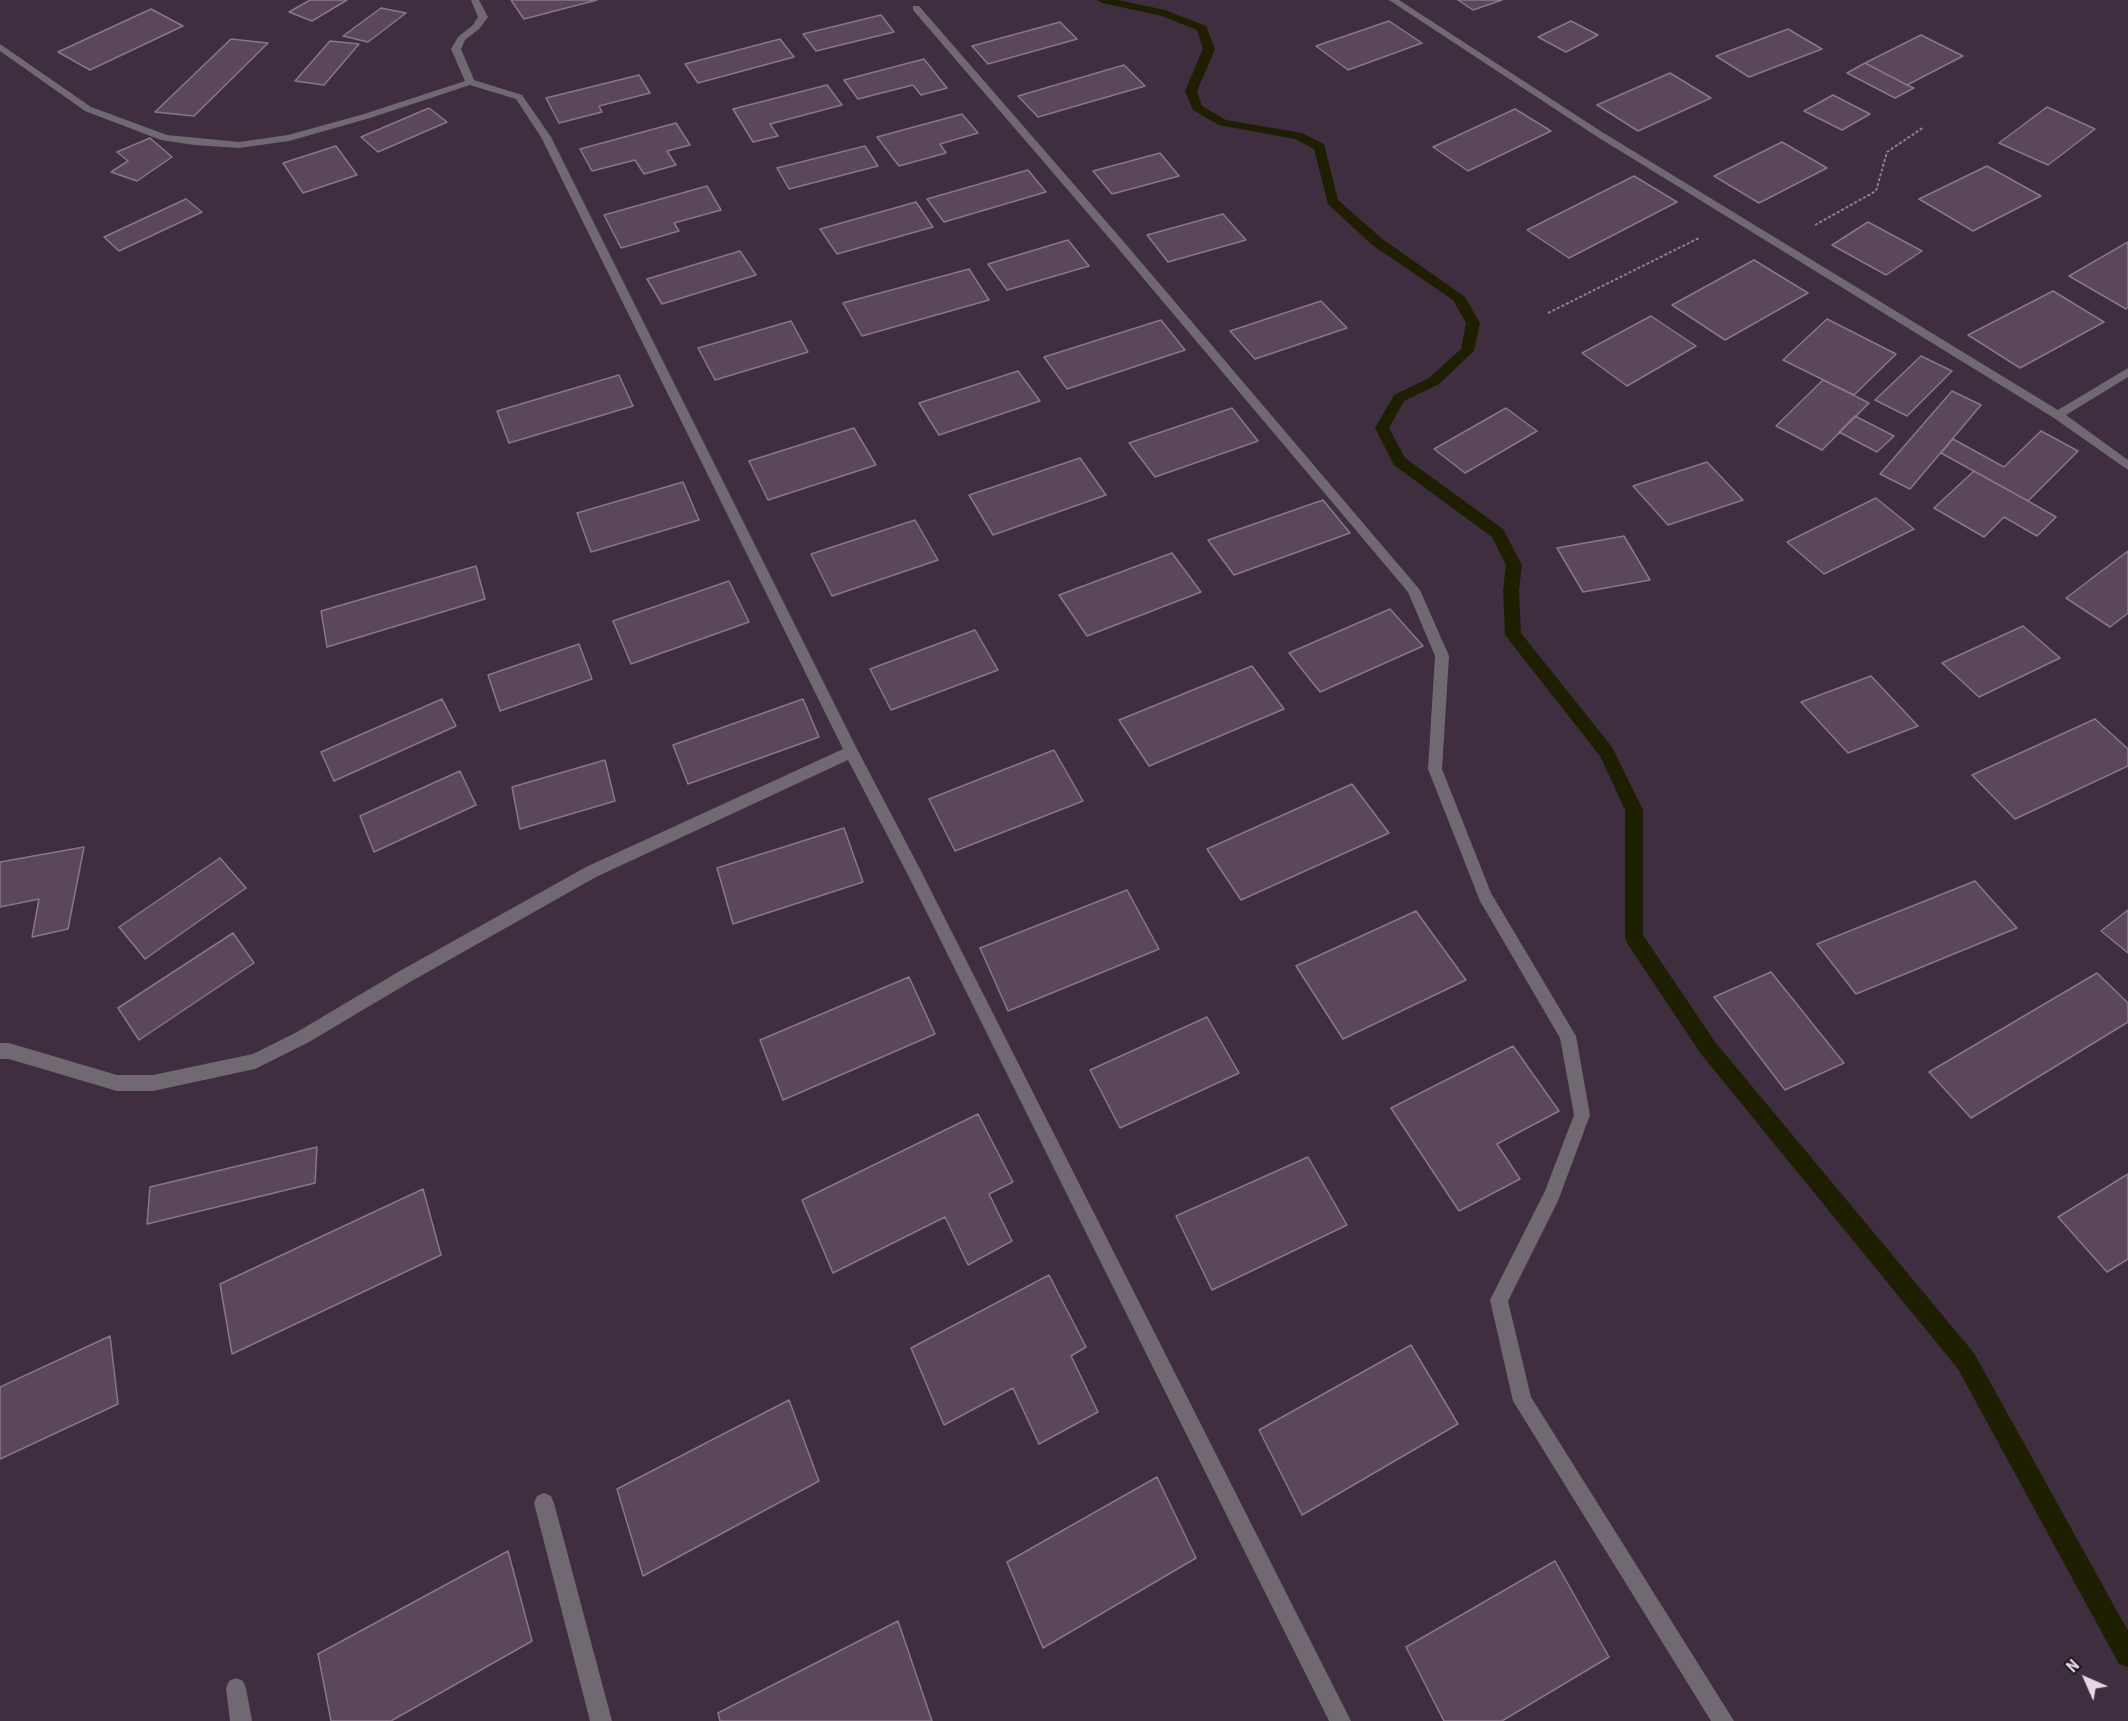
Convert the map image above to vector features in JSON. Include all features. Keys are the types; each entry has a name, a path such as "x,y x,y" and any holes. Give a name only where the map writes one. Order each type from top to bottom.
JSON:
{"street":[{"path":"470,82 456,49 461,39 476,27 483,17 475,0"},
{"path":"1393,0 1599,134 2058,415 2128,466"},
{"path":"916,8 1120,244 1413,590 1442,656 1435,769 1485,896 1568,1035 1582,1115 1552,1195 1499,1300 1522,1401 1723,1721"},
{"path":"0,47 88,109 165,138 194,142 238,145 289,138 367,116 470,82 519,97 546,137 851,752 915,874 1340,1721"},
{"path":"2058,415 2128,372"},
{"path":"0,1051 9,1051 117,1083 153,1083 255,1061 303,1037 404,977 591,872 851,752"},
{"path":"544,1503 601,1721"},
{"path":"236,1688 241,1721"}],"path":[{"path":"1775,242 1836,215 1876,191 1887,152 1924,127"},
{"path":"1548,313 1738,219"}],"building":[{"path":"310,0 347,0 312,21 289,12"},
{"path":"511,0 597,0 524,19"},
{"path":"1458,0 1502,0 1473,10"},
{"path":"381,8 406,13 368,42 343,36"},
{"path":"151,9 183,26 90,70 58,52"},
{"path":"881,15 894,32 816,51 803,34"},
{"path":"1389,21 1422,43 1348,70 1316,46"},
{"path":"1571,21 1598,35 1566,52 1538,37"},
{"path":"1060,22 1077,39 988,64 972,46"},
{"path":"1788,29 1822,49 1749,77 1716,56"},
{"path":"1921,35 1963,56 1907,85 1865,63"},
{"path":"231,39 268,43 194,116 155,112"},
{"path":"780,39 794,57 698,83 685,64"},
{"path":"330,41 359,44 324,85 295,81"},
{"path":"924,59 947,88 921,95 913,85 858,99 844,80"},
{"path":"1865,63 1914,88 1895,98 1847,73"},
{"path":"1124,65 1145,86 1038,117 1018,96"},
{"path":"1670,73 1711,98 1638,131 1597,105"},
{"path":"639,75 650,93 599,106 602,112 559,123 546,98"},
{"path":"827,85 842,105 770,124 778,136 753,142 733,109"},
{"path":"1833,95 1870,114 1842,130 1804,111"},
{"path":"2047,107 2095,129 2048,165 1999,143"},
{"path":"429,108 447,122 378,152 361,137"},
{"path":"1515,109 1551,131 1468,171 1433,147"},
{"path":"962,114 978,133 940,144 946,153 899,166 877,137"},
{"path":"676,123 690,145 667,151 676,165 644,174 635,160 592,171 580,149"},
{"path":"150,138 172,157 137,181 111,172 128,161 117,152"},
{"path":"1782,142 1827,168 1759,203 1714,176"},
{"path":"336,146 357,175 303,193 283,163"},
{"path":"865,146 878,166 789,189 777,168"},
{"path":"1160,153 1179,176 1112,194 1093,171"},
{"path":"1987,166 2041,196 1973,231 1919,199"},
{"path":"1028,170 1046,192 944,222 927,199"},
{"path":"1634,176 1677,202 1569,258 1527,230"},
{"path":"707,186 721,210 674,223 679,231 621,248 604,215"},
{"path":"186,199 202,212 119,251 104,237"},
{"path":"916,202 933,227 837,254 820,229"},
{"path":"1223,214 1246,240 1168,262 1147,235"},
{"path":"1868,222 1922,251 1886,275 1832,245"},
{"path":"1068,240 1089,266 1007,290 988,264"},
{"path":"2128,242 2128,307 2126,309 2069,276"},
{"path":"740,251 756,275 662,304 647,279"},
{"path":"1754,260 1808,293 1725,340 1672,305"},
{"path":"969,269 989,300 862,336 843,303"},
{"path":"2053,291 2104,322 2020,368 1968,335"},
{"path":"1321,301 1347,328 1255,359 1230,331"},
{"path":"1651,316 1696,346 1627,386 1582,353"},
{"path":"1827,319 1896,354 1854,395 1783,360"},
{"path":"1161,320 1185,350 1067,389 1044,357"},
{"path":"791,321 808,352 715,380 698,348"},
{"path":"1921,356 1952,371 1907,416 1875,400"},
{"path":"1018,371 1040,401 939,435 919,403"},
{"path":"619,375 633,406 509,443 497,411"},
{"path":"1823,380 1869,403 1822,450 1776,426"},
{"path":"1952,391 1981,405 1910,489 1880,474"},
{"path":"1232,408 1258,441 1155,477 1129,443"},
{"path":"1506,408 1537,431 1465,473 1434,449"},
{"path":"1855,416 1894,436 1877,452 1839,432"},
{"path":"854,428 876,465 768,500 749,461"},
{"path":"2041,431 2078,451 2028,501 1941,453 1953,439 2004,467"},
{"path":"1080,458 1106,495 993,535 969,495"},
{"path":"1707,462 1743,500 1668,525 1633,486"},
{"path":"1974,471 2056,517 2037,536 2004,517 1984,537 1934,508"},
{"path":"683,482 699,520 591,552 577,513"},
{"path":"1876,498 1914,529 1824,574 1787,542"},
{"path":"1323,500 1350,533 1234,575 1208,540"},
{"path":"915,520 938,560 832,596 811,554"},
{"path":"1624,536 1650,580 1583,592 1557,548"},
{"path":"2128,551 2128,613 2110,627 2066,598"},
{"path":"1172,553 1201,592 1087,636 1059,595"},
{"path":"476,566 485,599 327,647 321,611"},
{"path":"729,581 749,622 631,664 613,621"},
{"path":"1390,609 1423,646 1320,692 1289,653"},
{"path":"2023,626 2060,658 1979,697 1942,663"},
{"path":"975,630 998,670 891,710 870,669"},
{"path":"579,644 592,679 500,711 488,675"},
{"path":"1252,666 1284,709 1149,766 1119,720"},
{"path":"1871,676 1918,726 1848,753 1801,702"},
{"path":"442,699 456,726 334,781 321,752"},
{"path":"803,699 819,737 688,784 673,745"},
{"path":"2095,719 2128,749 2128,766 2015,819 1972,775"},
{"path":"1054,750 1083,801 955,851 929,799"},
{"path":"605,760 615,801 520,829 512,787"},
{"path":"460,771 476,805 374,852 360,816"},
{"path":"1352,784 1389,833 1241,900 1207,849"},
{"path":"844,828 863,882 733,924 717,868"},
{"path":"84,847 68,929 32,937 39,899 0,907 0,862"},
{"path":"220,858 246,888 145,959 119,927"},
{"path":"1975,881 2017,928 1856,994 1817,944"},
{"path":"1127,890 1159,949 1008,1011 980,948"},
{"path":"2128,910 2128,953 2101,931"},
{"path":"1416,911 1466,980 1343,1039 1296,966"},
{"path":"233,933 254,963 139,1040 118,1008"},
{"path":"1771,972 1844,1063 1785,1090 1714,997"},
{"path":"2097,973 2128,1003 2128,1022 1971,1118 1929,1072"},
{"path":"909,977 935,1034 783,1100 760,1040"},
{"path":"1207,1017 1239,1073 1120,1128 1090,1070"},
{"path":"1513,1046 1559,1111 1497,1144 1520,1179 1459,1211 1391,1108"},
{"path":"978,1114 1013,1182 989,1194 1012,1241 968,1265 945,1217 833,1273 802,1200"},
{"path":"317,1147 315,1183 147,1224 150,1187"},
{"path":"1308,1157 1347,1225 1212,1290 1176,1216"},
{"path":"2128,1174 2128,1259 2107,1272 2058,1217"},
{"path":"423,1189 441,1255 232,1354 220,1284"},
{"path":"1049,1275 1086,1347 1071,1356 1098,1412 1039,1444 1013,1388 944,1425 911,1348"},
{"path":"110,1336 118,1404 0,1459 0,1387"},
{"path":"1411,1345 1458,1424 1302,1515 1259,1430"},
{"path":"789,1400 819,1481 643,1576 617,1489"},
{"path":"1157,1477 1196,1558 1043,1648 1007,1562"},
{"path":"508,1551 532,1641 391,1721 331,1721 318,1654"},
{"path":"1555,1561 1609,1657 1502,1721 1444,1721 1406,1647"},
{"path":"898,1621 932,1721 720,1721 718,1713"}],"waterway":[{"path":"1102,0 1165,13 1202,28 1209,49 1191,91 1197,108 1223,123 1298,136 1320,147 1332,201 1376,241 1458,297 1473,323 1467,351 1434,381 1399,398 1382,428 1399,461 1498,533 1514,565 1511,590 1513,635 1606,752 1634,810 1634,937 1708,1048 1966,1361 2128,1655"}]}
